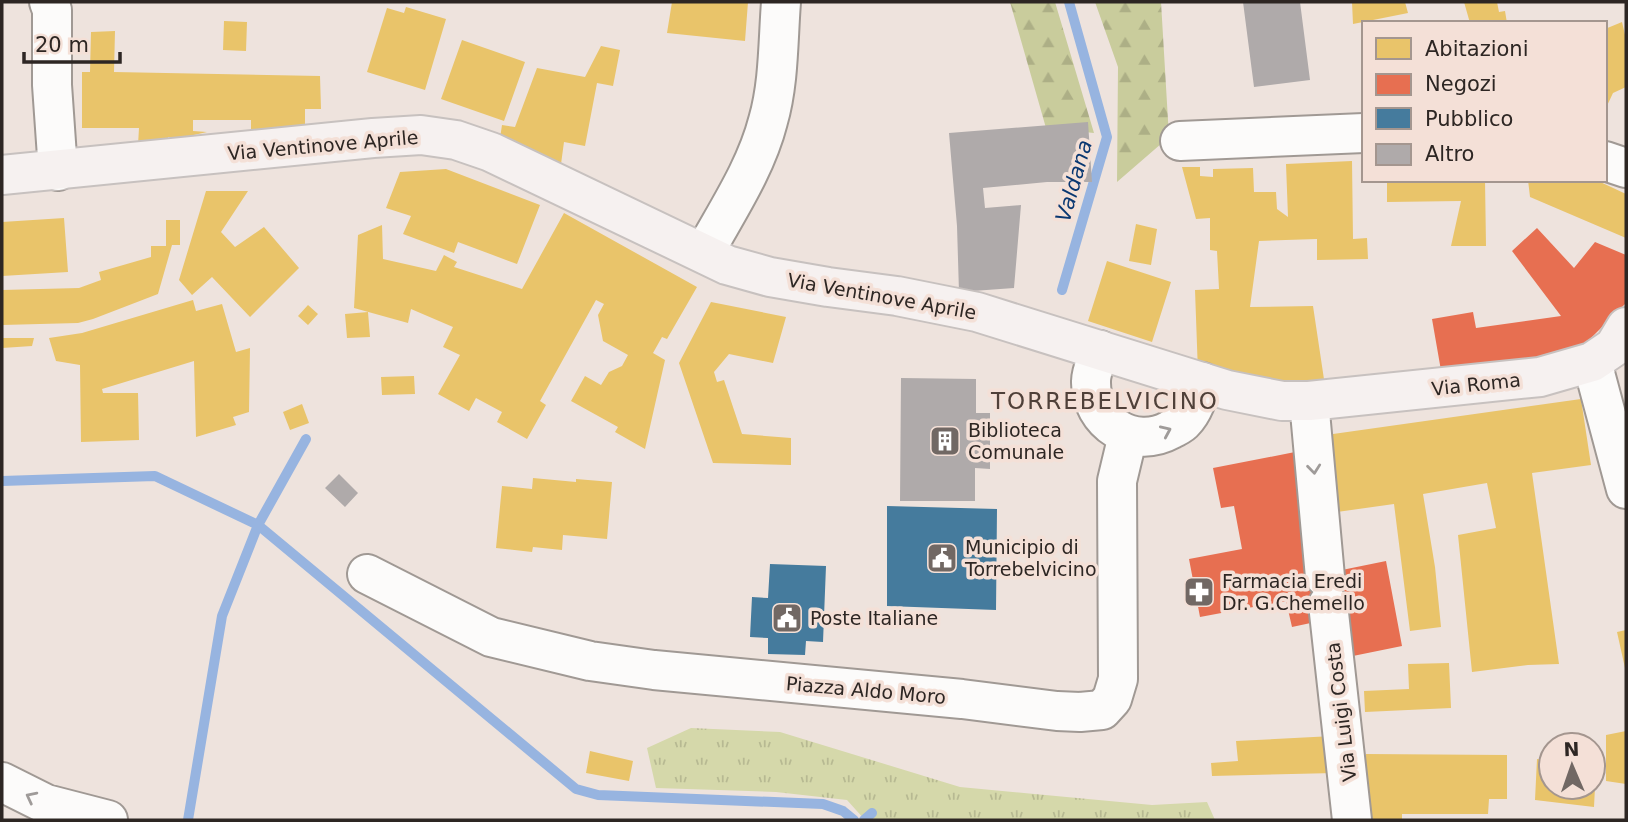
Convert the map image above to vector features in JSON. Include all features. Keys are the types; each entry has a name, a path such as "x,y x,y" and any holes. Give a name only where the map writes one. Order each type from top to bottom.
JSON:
{"main road":[{"name":"Via Ventinove Aprile","path":"2,176 373,138 421,135 456,139 491,152 727,265 771,277 897,296 977,312 1202,382"},
{"name":"Via Roma","path":"1202,382 1252,396 1282,401 1309,401 1540,377 1592,362 1614,347 1626,327"}],"street":[{"path":"49,2 52,10 52,85 58,171"},
{"path":"704,253 752,163 769,119 774,93 781,2"},
{"path":"1180,141 1362,133"},
{"path":"1607,163 1626,169"},
{"path":"1100,350 1091,383 1096,407 1112,426 1128,435 1161,435 1183,423 1195,404 1202,382"},
{"path":"1592,362 1626,489"},
{"name":"Via Luigi Costa","path":"1309,401 1326,590 1352,820"},
{"name":"Piazza Aldo Moro","path":"367,575 491,637 590,662 1057,710 1102,710 1112,699 1118,679 1117,481 1128,435"},
{"path":"2,782 46,804 108,820"}],"green space":[{"path":"1010,2 1055,2 1094,133 1046,128"},
{"path":"1095,2 1161,2 1169,137 1117,182 1118,67"},
{"path":"691,728 780,732 960,787 1152,805 1207,802 1215,820 865,820 847,800 776,792 656,788 647,748"}],"building: Abitazioni":[{"path":"672,2 748,2 745,41 667,33"},
{"path":"1352,2 1405,2 1408,13 1353,24"},
{"path":"1464,2 1497,2 1499,12 1505,11 1507,21 1469,21"},
{"path":"406,7 446,19 425,90 367,72 387,8 404,13"},
{"path":"224,21 247,22 246,51 223,50"},
{"path":"1622,22 1626,39 1626,87 1613,93 1607,106 1607,28"},
{"path":"115,31 114,72 320,76 321,109 305,109 305,135 251,141 251,120 193,120 193,131 207,132 185,137 168,137 168,145 138,145 139,128 82,128 82,72 90,72 91,32"},
{"path":"462,40 525,62 504,121 441,99"},
{"path":"601,46 620,50 613,86 597,83 585,146 564,142 561,164 499,145 502,125 515,127 537,68 585,77"},
{"path":"1352,161 1353,239 1367,238 1368,259 1317,260 1317,239 1259,241 1250,307 1313,306 1325,386 1265,386 1198,373 1195,290 1219,289 1217,251 1210,250 1210,218 1196,219 1182,167 1200,167 1200,176 1213,177 1213,169 1253,168 1254,192 1276,192 1277,209 1288,217 1286,164"},
{"path":"446,169 540,205 517,264 458,242 454,253 403,234 411,216 386,208 400,172"},
{"path":"1387,182 1485,182 1486,246 1451,246 1461,201 1387,202"},
{"path":"1528,182 1600,182 1626,194 1626,238 1530,197"},
{"path":"206,191 248,191 221,232 235,247 264,227 299,268 250,317 212,277 192,295 179,280"},
{"path":"564,213 697,287 667,339 662,337 653,353 665,360 645,449 615,432 618,427 571,401 585,376 601,385 609,372 622,366 628,355 603,341 598,315 604,304 596,300 540,401 546,405 527,439 497,422 502,412 476,398 469,411 438,394 460,355 443,347 453,327 411,309 408,323 354,308 358,235 382,225 383,259 436,271 444,255 457,262 454,267 522,289"},
{"path":"64,218 68,272 2,276 2,222"},
{"path":"166,220 180,220 180,245 172,245 158,294 78,323 2,325 2,290 79,288 101,280 99,272 151,257 151,246 166,246"},
{"path":"1136,224 1157,229 1151,265 1129,261"},
{"path":"1107,261 1171,282 1152,342 1088,321"},
{"path":"193,300 196,311 222,304 236,352 250,348 249,412 233,417 236,425 196,437 194,361 102,389 103,393 138,393 139,440 81,442 80,365 56,361 49,338 82,333"},
{"path":"711,302 786,317 773,363 729,354 714,372 717,382 724,380 742,434 791,438 791,465 713,463 679,363"},
{"path":"308,305 318,314 308,325 298,316"},
{"path":"368,312 370,337 347,338 345,314"},
{"path":"2,338 34,338 32,346 2,348"},
{"path":"414,376 415,394 382,395 381,377"},
{"path":"1581,399 1591,465 1532,473 1559,664 1472,672 1458,535 1496,528 1487,483 1423,494 1435,567 1441,627 1410,631 1394,504 1337,512 1326,435"},
{"path":"302,404 309,423 290,430 283,412"},
{"path":"533,478 612,482 607,539 563,535 562,550 533,547 532,552 496,548 502,486 532,489"},
{"path":"1626,630 1626,667 1625,668 1617,632"},
{"path":"1449,663 1451,708 1365,712 1364,691 1409,689 1408,664"},
{"path":"1626,731 1626,784 1607,781 1607,735"},
{"path":"1333,736 1335,773 1212,776 1211,763 1238,761 1236,741"},
{"path":"590,751 633,761 629,781 586,773"},
{"path":"1366,754 1507,755 1507,799 1489,799 1488,814 1402,814 1402,820 1365,820"},
{"path":"1537,759 1537,800 1535,800"},
{"path":"1543,801 1594,801 1594,807"}],"building: Negozi":[{"path":"1537,228 1574,268 1595,242 1626,255 1626,303 1583,346 1443,382 1432,319 1473,312 1476,328 1561,316 1512,251"},
{"path":"1295,452 1337,571 1386,561 1402,646 1348,657 1320,621 1292,627 1286,601 1200,617 1189,559 1242,549 1234,506 1221,508 1213,468"}],"building: Pubblico":[{"name":"Municipio di Torrebelvicino","path":"887,506 997,509 996,610 887,606"},
{"name":"Poste Italiane","path":"770,564 826,566 823,642 806,641 805,655 768,654 768,638 750,637 752,597 768,598"}],"building: Altro":[{"path":"1243,2 1300,2 1310,80 1254,87"},
{"path":"1088,122 1092,182 1047,182 983,188 985,208 1021,205 1014,288 959,292 957,226 949,133"},
{"name":"Biblioteca Comunale","path":"901,378 976,379 976,413 990,413 990,469 975,468 975,501 900,501"},
{"path":"339,474 358,493 345,507 325,488"}],"waterway":[{"name":"Valdana","path":"1062,290 1107,137 1069,2"},
{"path":"188,820 222,616 258,525 306,439"},
{"path":"2,481 155,476 258,525 576,789 598,795 823,804 843,811 854,820"},
{"name":"Valdana","path":"864,820 872,813"}],"place":[{"name":"Biblioteca Comunale","path":"945,441"},
{"name":"Municipio di Torrebelvicino","path":"942,558"},
{"name":"Farmacia Eredi Dr. G.Chemello","path":"1199,592"},
{"name":"Poste Italiane","path":"787,618"}],"district":[{"name":"TORREBELVICINO","path":"1105,401"}]}
